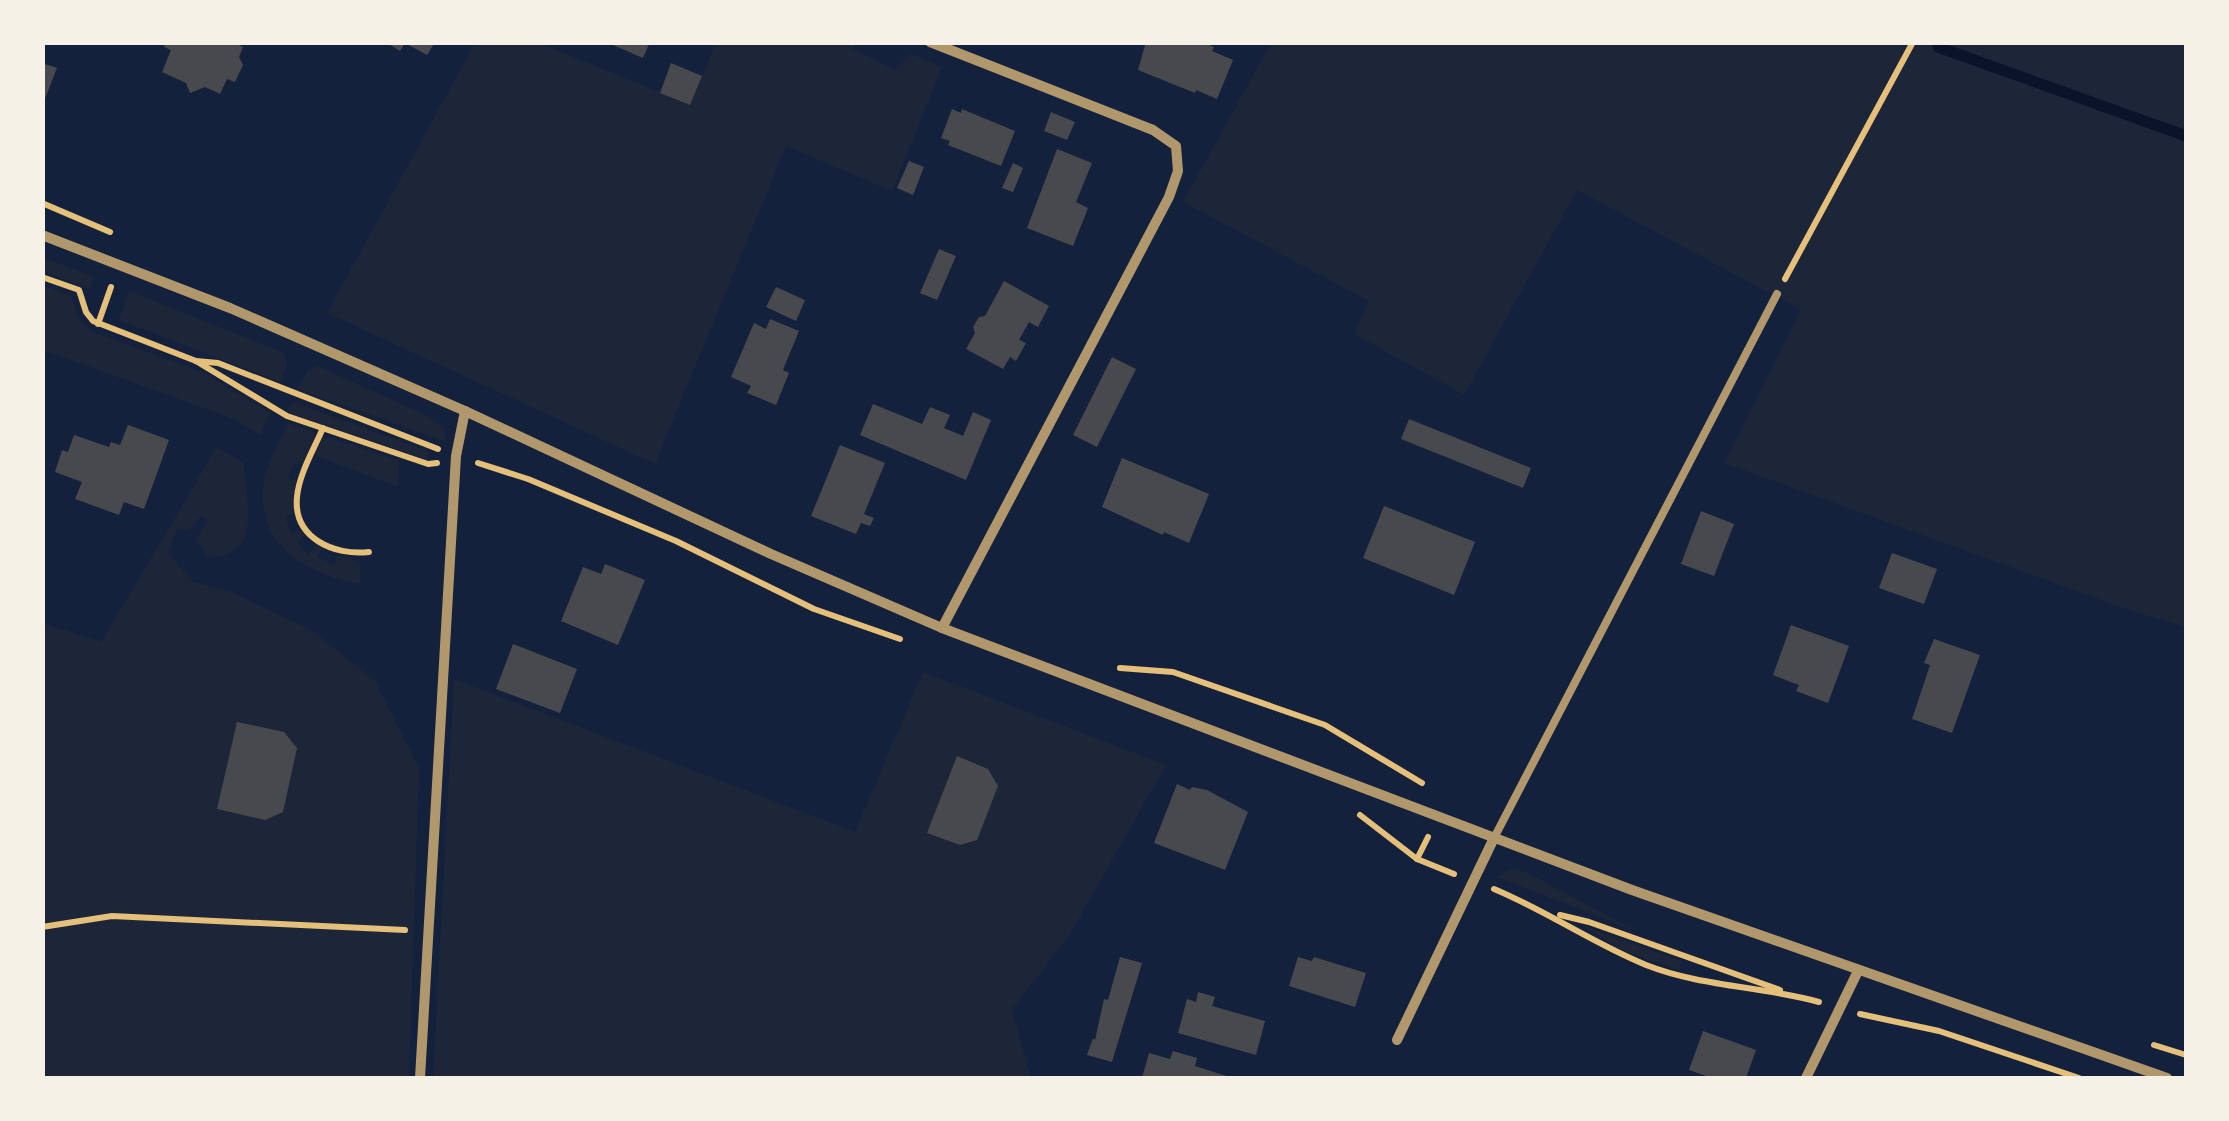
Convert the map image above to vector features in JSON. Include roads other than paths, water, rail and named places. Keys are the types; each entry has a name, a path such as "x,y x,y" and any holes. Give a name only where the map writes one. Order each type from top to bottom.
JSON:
{"street":[{"path":"930,42 1153,130 1176,146 1178,160 1169,196 942,628"},
{"path":"42,235 230,308 465,411 770,554 942,628 1494,838 1858,971 2167,1078"},
{"path":"420,1078 456,456 465,411"},
{"path":"1397,1040 1494,838"},
{"path":"1806,1078 1858,971"}],"lane":[{"path":"1494,838 1777,294"}],"waterway":[{"path":"1938,47 2186,136"}]}
